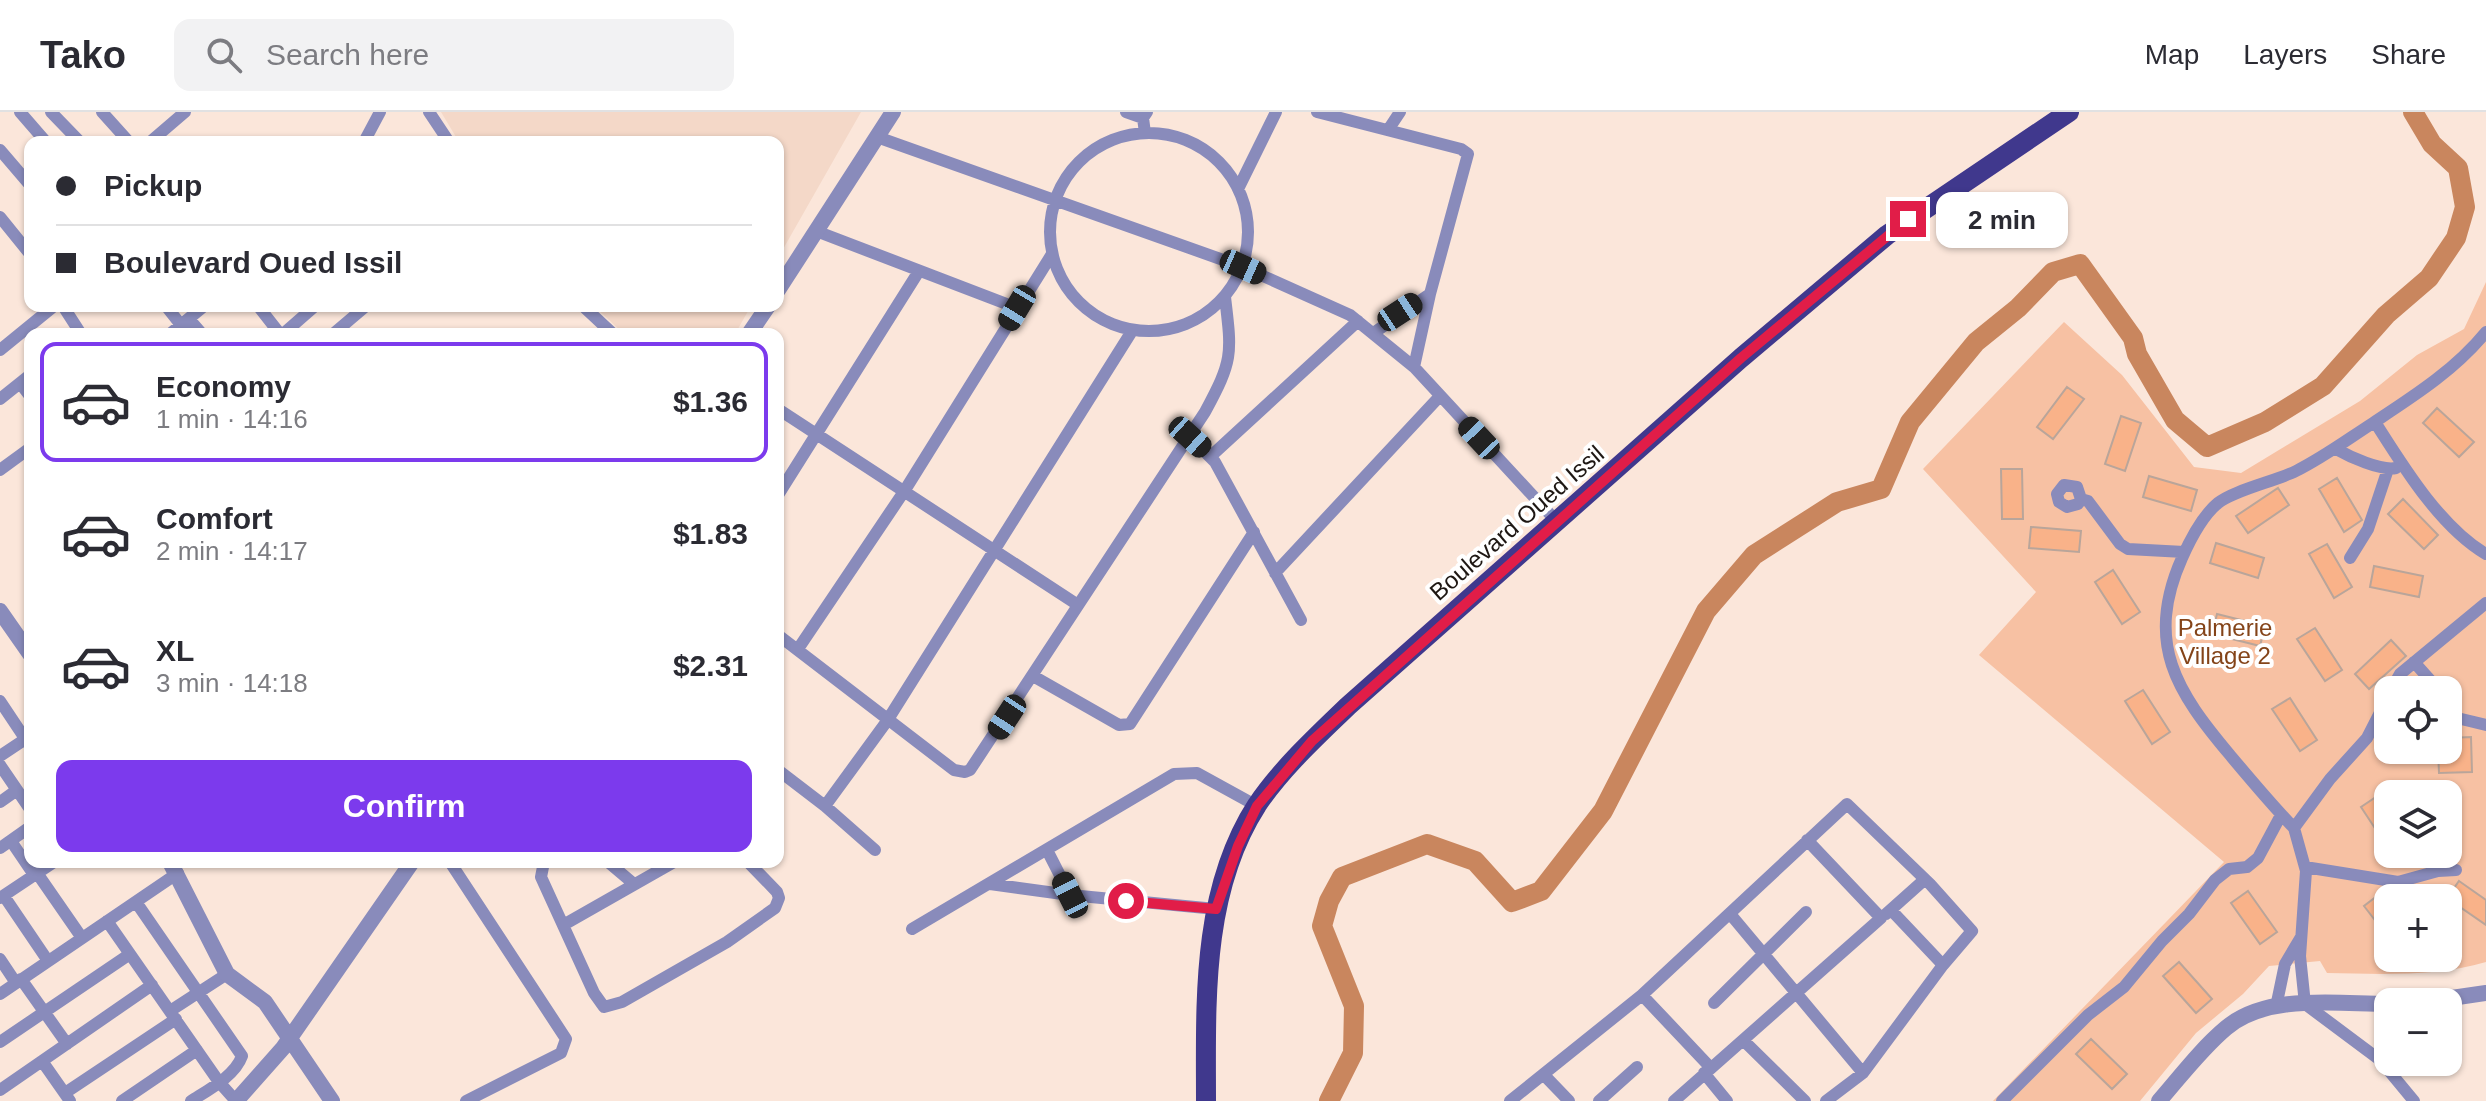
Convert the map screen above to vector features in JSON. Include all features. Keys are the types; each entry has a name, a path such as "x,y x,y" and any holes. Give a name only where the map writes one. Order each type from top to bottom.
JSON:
{"main road":[{"name":"Boulevard Oued Issil","path":"1206,1101 1209,955 1216,909 1238,846 1257,806 1293,761 1348,706 1741,358 1887,235 2069,112"}],"street":[{"path":"20,112 41,136"},
{"path":"51,112 74,136"},
{"path":"102,112 124,136"},
{"path":"157,136 185,112"},
{"path":"367,136 380,112"},
{"path":"429,112 445,136"},
{"path":"784,281 893,112"},
{"path":"1126,112 1145,115 1145,133"},
{"path":"1238,189 1276,112"},
{"path":"1317,112 1461,149 1468,154 1430,294 1414,367"},
{"path":"1388,130 1400,112"},
{"path":"1145,133 1164,134 1200,147 1222,165 1238,189 1248,226 1243,267 1225,297 1199,319 1167,331 1132,331 1104,322 1081,305 1063,282 1052,254 1050,227 1055,200 1068,174 1089,153 1115,139 1145,133"},
{"path":"877,137 1243,267 1358,321 1414,367 1558,523"},
{"path":"0,150 24,178"},
{"path":"0,217 24,243"},
{"path":"816,231 1017,308"},
{"path":"798,649 905,490 1052,254"},
{"path":"784,486 919,271"},
{"path":"1375,332 1430,294"},
{"path":"784,639 887,721 954,770 965,772 980,758 1190,437 1227,371 1231,353 1225,297"},
{"path":"27,328 47,312"},
{"path":"173,312 194,328"},
{"path":"178,328 197,312"},
{"path":"263,312 277,328"},
{"path":"289,328 308,312"},
{"path":"340,328 359,312"},
{"path":"589,312 607,328"},
{"path":"1211,456 1358,321"},
{"path":"0,350 24,330"},
{"path":"825,806 887,721 1132,331"},
{"path":"2414,1101 2380,1060 2305,1004 2300,963 2307,890 2305,867 2294,828 2203,723 2174,676 2167,633 2168,599 2184,552 2219,502 2295,471 2336,449 2432,384 2472,349 2486,332"},
{"path":"0,399 24,380"},
{"path":"1275,573 1440,396"},
{"path":"784,413 1078,605"},
{"path":"2375,422 2404,467 2450,523 2486,554"},
{"path":"1190,437 1211,456 1301,620"},
{"path":"2336,449 2354,459 2388,469 2404,467"},
{"path":"0,470 24,452"},
{"path":"2350,558 2368,529 2388,469"},
{"path":"2081,499 2088,501 2120,544 2128,549 2184,552"},
{"path":"1033,676 1119,725 1130,724 1254,532"},
{"path":"2399,676 2486,603"},
{"path":"1,616 24,646"},
{"path":"2414,662 2426,676"},
{"path":"0,701 24,734"},
{"path":"2462,719 2486,725"},
{"path":"2294,828 2330,779 2367,738 2374,724"},
{"path":"0,756 24,744"},
{"path":"0,765 24,800"},
{"path":"912,929 1181,772 1197,773 1257,806"},
{"path":"784,775 875,850"},
{"path":"0,802 17,790"},
{"path":"1515,1100 1642,995 1731,915 1843,805 1850,805 1972,931 1863,1073 1826,1101"},
{"path":"2002,1101 2088,1015 2124,987 2215,880 2229,869 2247,867 2258,858 2281,815"},
{"path":"24,832 6,845 24,862"},
{"path":"1807,840 1943,965"},
{"path":"1047,850 1070,895"},
{"path":"2305,867 2398,882 2438,871 2456,870"},
{"path":"30,868 82,938"},
{"path":"45,868 2,897 48,961"},
{"path":"0,994 136,902 173,868"},
{"path":"174,868 227,974 265,1002 332,1101"},
{"path":"107,921 219,1082 236,1101 290,1038 408,868"},
{"path":"454,868 566,1039 561,1053 466,1101"},
{"path":"543,868 541,877 601,1005 612,1006 727,942 775,908 779,898 777,892 754,868"},
{"path":"615,868 634,884"},
{"path":"565,924 663,868"},
{"path":"1674,1101 1923,881"},
{"path":"990,884 1216,909"},
{"path":"136,902 242,1056 238,1065 219,1082 191,1101"},
{"path":"1714,1003 1806,912"},
{"path":"1731,915 1863,1073"},
{"path":"2276,1007 2285,964 2301,937"},
{"path":"0,1042 130,954"},
{"path":"0,959 67,1044"},
{"path":"42,1061 67,1097 227,974"},
{"path":"0,1090 152,985"},
{"path":"2462,996 2486,993"},
{"path":"1642,995 1707,1070 1727,1101"},
{"path":"2159,1101 2228,1026 2247,1015 2276,1007 2305,1004 2374,1004"},
{"path":"1744,1041 1805,1101"},
{"path":"122,1101 197,1050"},
{"path":"1599,1101 1637,1067"},
{"path":"1544,1075 1569,1101"}],"shaded area":[{"path":"441,112 861,112 784,247 784,136 455,136"},
{"path":"600,312 748,312 738,328 618,328"}],"green space":[{"name":"Palmerie Village 2","path":"2486,282 2486,962 2462,968 2462,884 2374,884 2374,972 2427,972 2327,973 2320,961 2269,966 2243,994 2196,1033 2140,1101 1993,1101 2224,862 1979,655 2036,592 1923,469 2064,322 2122,375 2194,467 2241,473 2360,401 2417,355 2464,329"}],"building":[{"path":"2067,387 2084,399 2053,439 2037,427"},
{"path":"2437,408 2474,442 2459,457 2423,423"},
{"path":"2121,416 2141,423 2125,471 2105,464"},
{"path":"2001,469 2022,469 2023,519 2002,519"},
{"path":"2149,476 2197,490 2191,511 2143,497"},
{"path":"2337,478 2362,520 2344,532 2319,489"},
{"path":"2278,488 2289,505 2248,533 2236,516"},
{"path":"2403,499 2438,535 2424,549 2388,514"},
{"path":"2031,527 2081,531 2079,552 2029,548"},
{"path":"2216,543 2264,558 2258,578 2210,563"},
{"path":"2327,544 2352,587 2334,598 2309,554"},
{"path":"2374,566 2423,576 2419,597 2370,587"},
{"path":"2113,570 2140,612 2122,624 2095,582"},
{"path":"2217,614 2265,626 2260,646 2212,634"},
{"path":"2315,628 2342,670 2325,681 2297,639"},
{"path":"2391,640 2406,656 2384,676 2374,676 2374,685 2369,689 2355,674"},
{"path":"2143,690 2170,732 2152,744 2125,701"},
{"path":"2290,698 2317,740 2300,751 2272,709"},
{"path":"2462,737 2471,737 2472,772 2439,773 2439,764 2462,764"},
{"path":"2374,798 2374,827 2361,807"},
{"path":"2459,881 2486,900 2486,925 2462,908 2462,884 2457,884"},
{"path":"2248,891 2277,932 2260,944 2231,903"},
{"path":"2374,898 2374,919 2364,906"},
{"path":"2179,962 2212,999 2196,1013 2163,976"},
{"path":"2091,1039 2127,1074 2112,1089 2076,1054"}],"waterway":[{"path":"1329,1101 1353,1053 1354,1006 1322,926 1329,901 1342,877 1427,844 1475,861 1512,902 1541,891 1603,811 1706,611 1754,555 1837,502 1881,489 1910,422 1976,342 2018,308 2053,272 2080,264 2133,338 2137,354 2175,420 2207,447 2265,422 2323,386 2386,315 2429,278 2456,238 2465,207 2458,168 2432,144 2413,112"}],"route":[{"path":"1126,901 1216,909 1238,846 1257,806 1312,741 1741,358 1908,219"}]}
